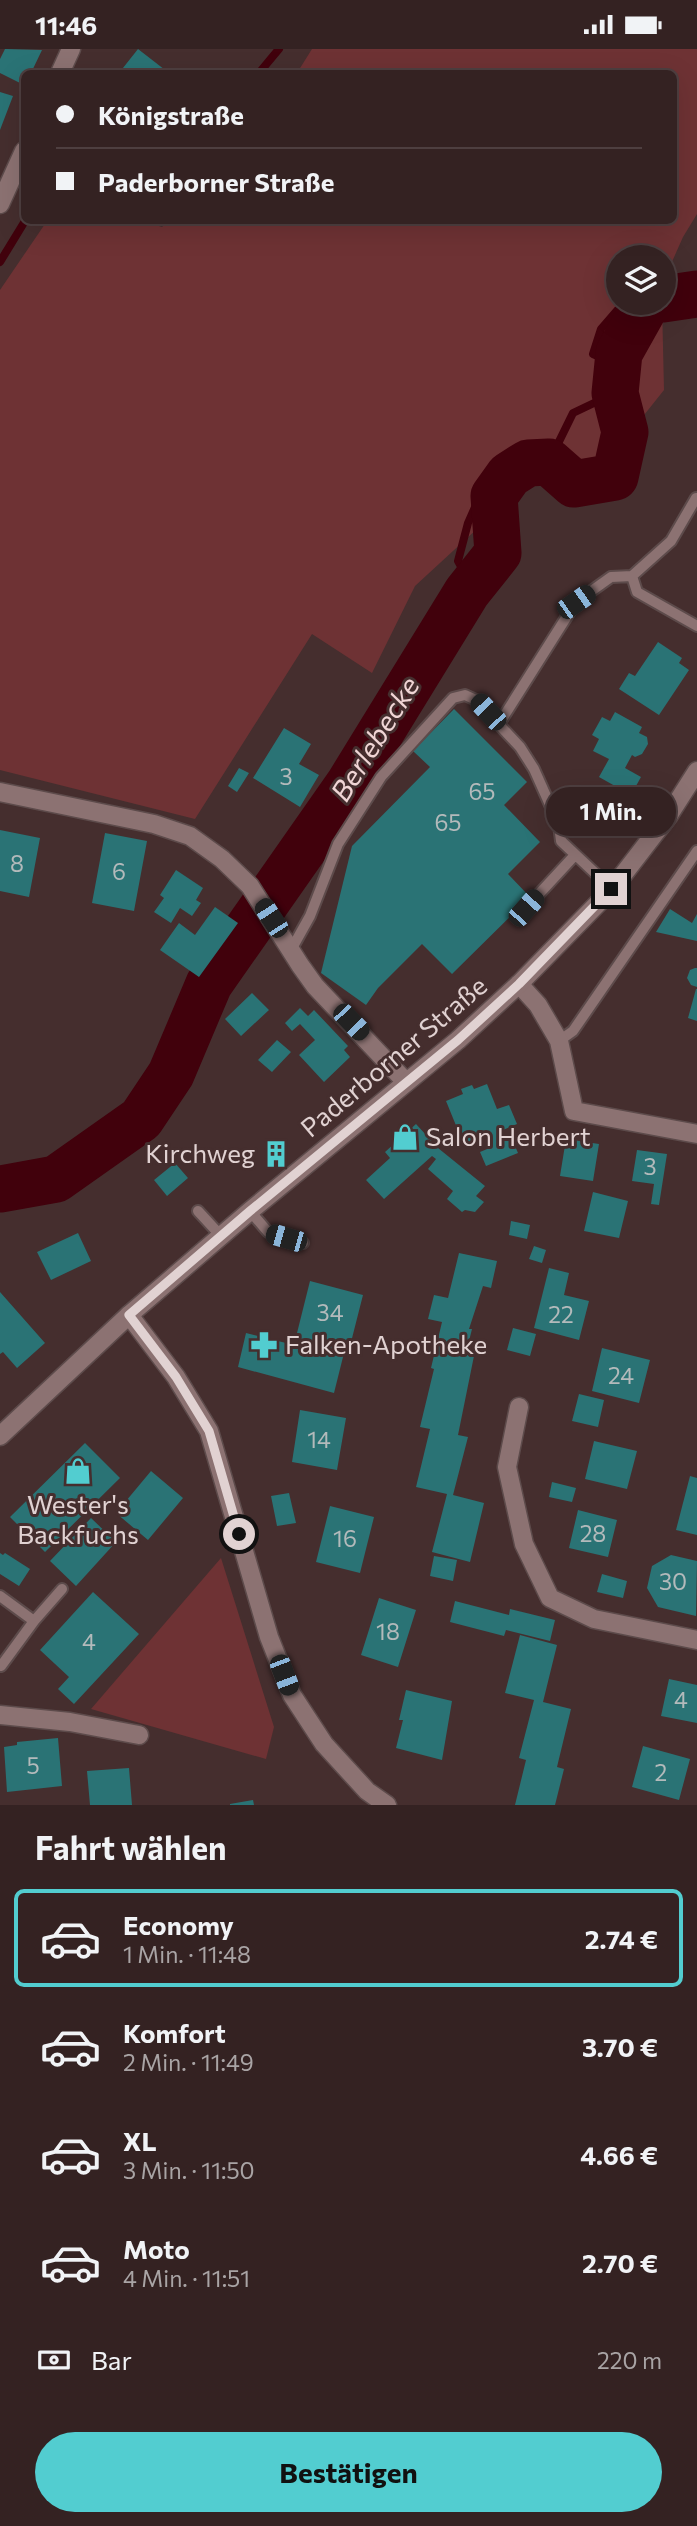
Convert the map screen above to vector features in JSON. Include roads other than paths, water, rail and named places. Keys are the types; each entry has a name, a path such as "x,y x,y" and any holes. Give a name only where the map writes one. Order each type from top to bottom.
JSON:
{"street":[{"path":"61,70 71,49"},
{"path":"0,204 21,158"},
{"name":"Paderborner Straße","path":"0,1436 129,1315 250,1211 458,1040 519,984 611,889 669,815 697,771"},
{"path":"0,792 153,824 190,837 222,859 250,886 315,986 406,1082"},
{"path":"519,984 538,1005 559,1041 574,1111 697,1134"},
{"path":"129,1315 176,1377 209,1431 269,1637 292,1695 324,1744 366,1791 387,1805"},
{"path":"519,1407 507,1467 524,1544 550,1598 594,1619 697,1640"},
{"path":"0,1715 70,1722 139,1735"}],"lane":[{"path":"499,725 576,602 611,577 632,576 671,541 696,498"},
{"path":"632,576 637,592 697,626"},
{"path":"286,942 310,916 338,844 381,777 453,698 466,695 476,700 520,747 534,769 559,825 561,841 611,889"},
{"path":"559,1041 573,1031 697,851"},
{"path":"526,908 575,855"},
{"path":"198,1211 221,1236"},
{"path":"250,1211 268,1233 303,1243"},
{"path":"1,1666 62,1589"},
{"path":"0,1596 34,1621"}],"waterway":[{"path":"262,70 279,49"},
{"path":"0,262 23,224"},
{"name":"Berlebecke","path":"676,297 697,294"},
{"path":"613,315 601,329 593,354 618,365"},
{"name":"Berlebecke","path":"0,1189 56,1179 141,1119 171,1074 209,984 349,784 467,592 498,553 494,496 509,475 528,463 549,462 574,484 615,477 625,432 615,393 619,353 640,315"},
{"path":"549,462 573,413 615,393"},
{"path":"472,586 458,561 468,523 476,505 494,496"}],"place":[{"name":"Salon Herbert","path":"405,1137"},
{"name":"Kirchweg","path":"276,1154"},
{"name":"Falken-Apotheke","path":"264,1345"},
{"name":"Wester's Backfuchs","path":"78,1471"}]}
